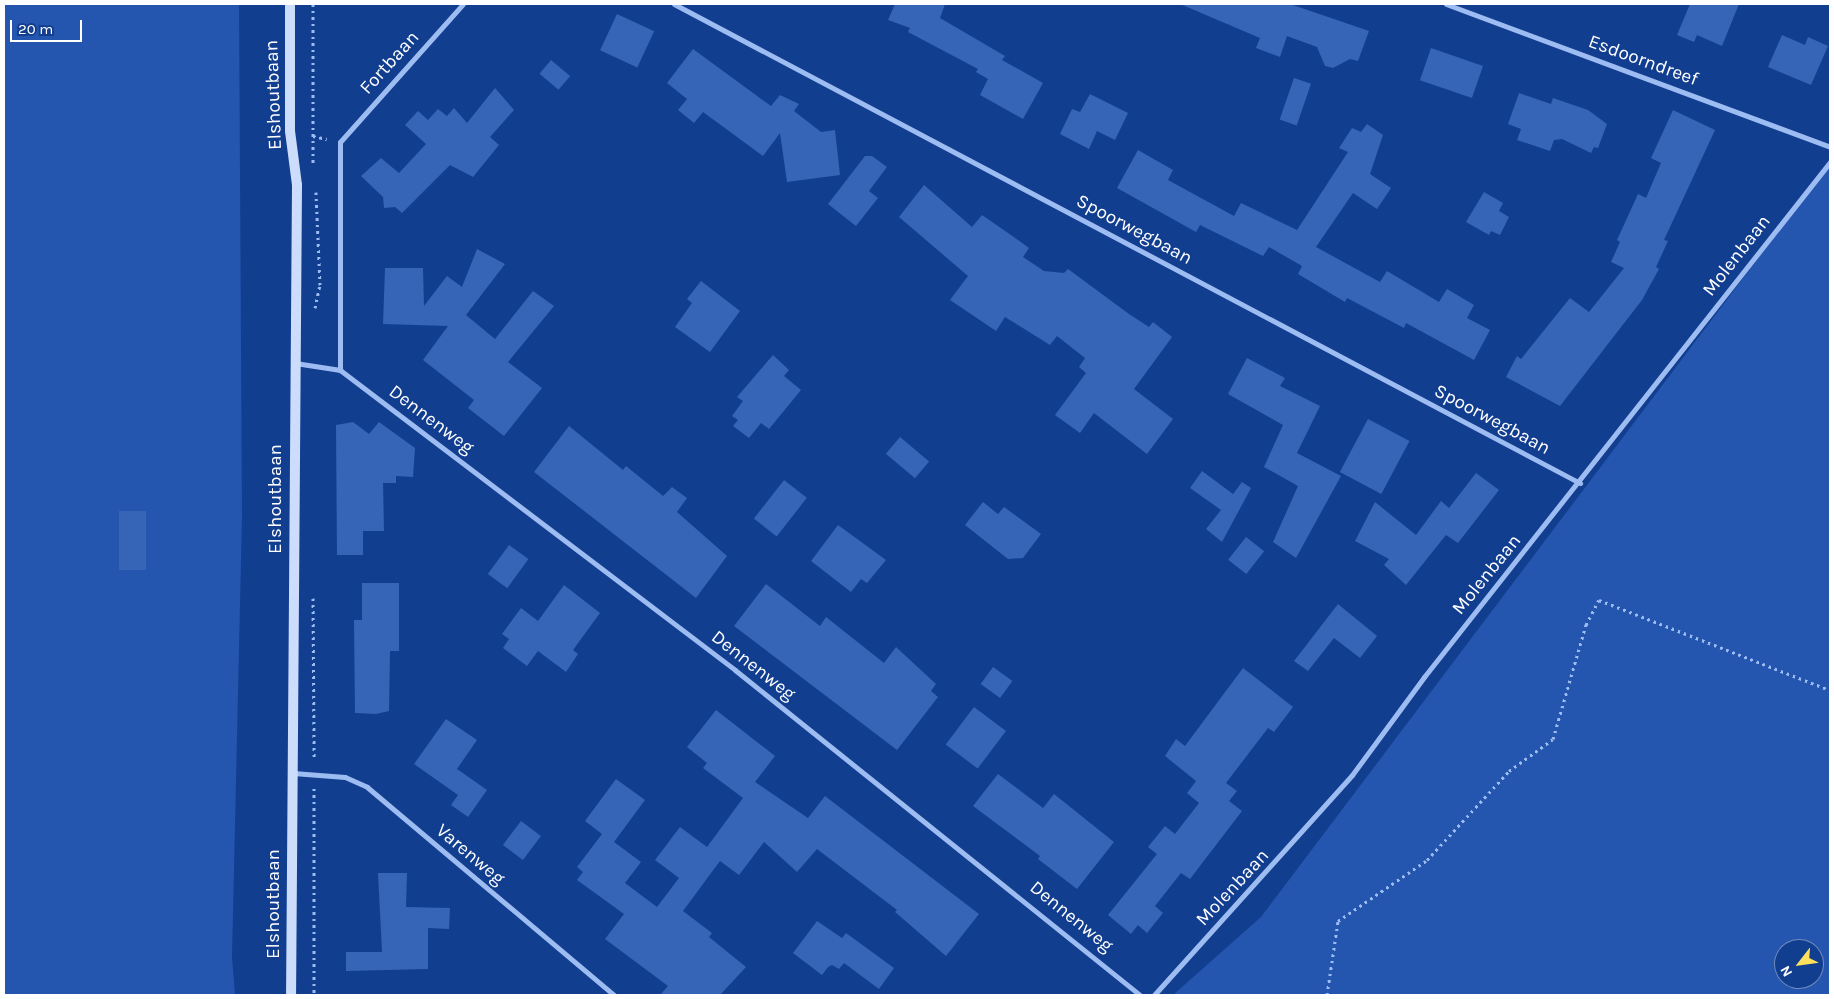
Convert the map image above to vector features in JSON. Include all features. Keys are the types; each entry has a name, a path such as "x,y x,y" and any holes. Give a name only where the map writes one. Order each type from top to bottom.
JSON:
{"main road":[{"name":"Elshoutbaan","path":"290,4 290,131 297,185 294,363 291,995"}],"street":[{"name":"Fortbaan","path":"340,370 340,142 463,4"},
{"name":"Spoorwegbaan","path":"674,4 1580,483"},
{"name":"Esdoorndreef","path":"1449,4 1830,147"},
{"name":"Molenbaan","path":"1154,995 1352,776 1424,677 1580,483 1830,162"},
{"path":"294,363 340,370"},
{"name":"Dennenweg","path":"340,370 735,670 1140,995"},
{"name":"Varenweg","path":"292,773 345,777 367,787 614,995"}],"path":[{"path":"1327,995 1338,921 1427,860 1509,771 1553,739 1586,625 1599,600 1830,690"}],"shaded area":[{"path":"4,4 239,4 242,516 232,957 235,995 4,995"},
{"path":"1830,163 1830,995 1173,995 1261,917"}],"building":[{"path":"895,4 945,4 940,18 1005,56 1002,60 1043,83 1023,119 980,95 988,79 976,72 978,69 908,32 910,28 888,20"},
{"path":"1180,4 1290,4 1369,31 1358,61 1350,59 1333,68 1325,66 1317,47 1287,36 1280,57 1256,48 1260,38"},
{"path":"1690,4 1739,4 1722,46 1697,35 1694,42 1677,35"},
{"path":"617,14 654,31 637,68 600,50"},
{"path":"1782,35 1805,45 1808,37 1828,46 1811,85 1768,67"},
{"path":"1431,48 1483,66 1472,98 1420,80"},
{"path":"693,49 771,106 780,95 799,104 794,111 821,132 835,130 840,175 787,182 780,133 763,156 703,112 694,123 678,110 687,99 667,83"},
{"path":"551,60 570,76 559,90 539,74"},
{"path":"1294,78 1311,84 1297,125 1280,120"},
{"path":"495,88 514,110 490,137 499,145 473,177 450,165 402,213 395,207 384,208 383,197 361,176 381,158 399,173 426,144 405,125 418,111 428,120 438,109 447,116 454,108 467,123"},
{"path":"1519,93 1551,104 1553,98 1588,110 1607,124 1598,148 1594,147 1591,153 1562,139 1554,140 1550,151 1517,140 1521,129 1508,124"},
{"path":"1090,94 1128,113 1115,140 1097,131 1089,149 1060,134 1072,109 1080,112"},
{"path":"1673,110 1715,130 1664,240 1668,241 1656,267 1659,269 1642,300 1560,406 1506,377 1517,356 1521,359 1570,298 1589,312 1624,268 1611,262 1620,242 1617,240 1638,194 1646,198 1661,163 1651,158"},
{"path":"1367,124 1383,135 1370,174 1391,188 1377,209 1353,193 1316,247 1380,282 1387,271 1439,302 1447,289 1474,305 1467,318 1490,330 1474,360 1406,323 1404,328 1347,298 1345,302 1298,274 1302,266 1269,247 1263,256 1200,225 1196,232 1117,188 1138,150 1173,170 1168,180 1234,216 1241,203 1297,230 1348,152 1339,148 1352,128 1361,132"},
{"path":"865,156 872,156 887,167 869,191 878,198 856,226 828,204"},
{"path":"924,185 972,227 982,215 1029,248 1023,257 1044,271 1064,273 1068,269 1129,314 1149,327 1153,322 1172,337 1134,389 1173,419 1147,454 1094,413 1080,433 1055,415 1086,373 1079,367 1085,358 1057,336 1050,345 1005,317 996,331 950,300 968,276 899,217"},
{"path":"1484,192 1503,203 1499,211 1509,217 1500,235 1491,231 1489,235 1466,222"},
{"path":"477,249 505,264 466,315 495,339 533,291 554,306 508,362 542,388 504,436 468,408 474,400 423,360 448,326 383,324 385,268 423,268 424,306 447,276 462,287"},
{"path":"701,281 740,311 710,352 675,327 692,303 687,299"},
{"path":"773,355 789,370 784,376 801,390 769,429 761,423 749,438 733,426 738,420 732,416 743,401 737,397"},
{"path":"1247,358 1285,378 1280,386 1320,406 1297,453 1341,476 1296,558 1273,542 1298,486 1264,467 1283,425 1228,394"},
{"path":"1368,419 1409,441 1381,494 1340,472"},
{"path":"353,422 369,434 379,422 415,448 413,477 396,476 396,483 383,483 384,531 363,531 363,555 337,555 336,425"},
{"path":"569,426 623,470 626,466 663,496 672,487 687,498 677,512 727,556 696,598 534,472"},
{"path":"900,437 929,461 915,478 886,454"},
{"path":"1202,471 1233,494 1242,482 1251,488 1222,542 1206,529 1221,510 1190,488"},
{"path":"1476,473 1499,490 1458,543 1446,535 1406,585 1384,565 1389,559 1355,541 1375,502 1416,535 1441,501 1449,508"},
{"path":"784,480 807,498 777,536 754,519"},
{"path":"983,502 998,514 1004,507 1041,534 1023,558 1008,559 965,525"},
{"path":"119,511 146,511 146,570 119,570"},
{"path":"838,525 886,560 867,583 861,579 851,592 811,561"},
{"path":"1246,537 1264,551 1246,574 1228,560"},
{"path":"509,545 528,559 507,588 488,574"},
{"path":"362,583 399,583 399,651 390,651 389,711 376,714 355,713 354,620 362,620"},
{"path":"766,584 820,626 826,617 884,663 896,647 936,684 931,691 938,697 897,750 734,626"},
{"path":"564,585 600,613 573,650 578,654 566,672 538,651 527,666 503,648 509,639 502,634 521,608 538,621"},
{"path":"1338,604 1377,636 1360,658 1334,638 1308,671 1294,661"},
{"path":"993,667 1012,681 1000,698 981,684"},
{"path":"1243,668 1293,707 1274,732 1268,728 1226,783 1237,791 1229,801 1242,811 1190,879 1181,873 1155,906 1163,913 1147,933 1138,925 1131,934 1108,915 1157,854 1148,847 1165,826 1175,834 1199,803 1187,793 1196,781 1165,756 1176,739 1185,746"},
{"path":"974,707 1006,731 978,769 946,745"},
{"path":"716,710 775,756 755,782 808,818 825,796 979,914 946,956 895,912 897,910 817,849 797,872 764,842 739,875 720,861 683,911 712,933 709,937 746,967 720,995 660,995 668,986 605,939 624,914 577,880 583,872 577,867 602,834 585,821 616,779 645,800 614,842 641,862 625,883 657,907 679,878 655,860 680,827 707,847 743,798 703,768 707,763 687,747"},
{"path":"446,719 477,740 457,769 487,790 468,817 451,805 458,795 414,764"},
{"path":"998,774 1043,808 1054,794 1114,842 1077,889 1038,859 1040,856 973,806"},
{"path":"521,821 541,836 523,860 503,845"},
{"path":"378,873 407,873 406,907 450,908 449,929 428,928 428,969 346,971 346,952 382,952"},
{"path":"817,921 842,938 846,933 894,968 879,989 844,963 839,969 832,965 828,967 822,975 793,953"}]}
